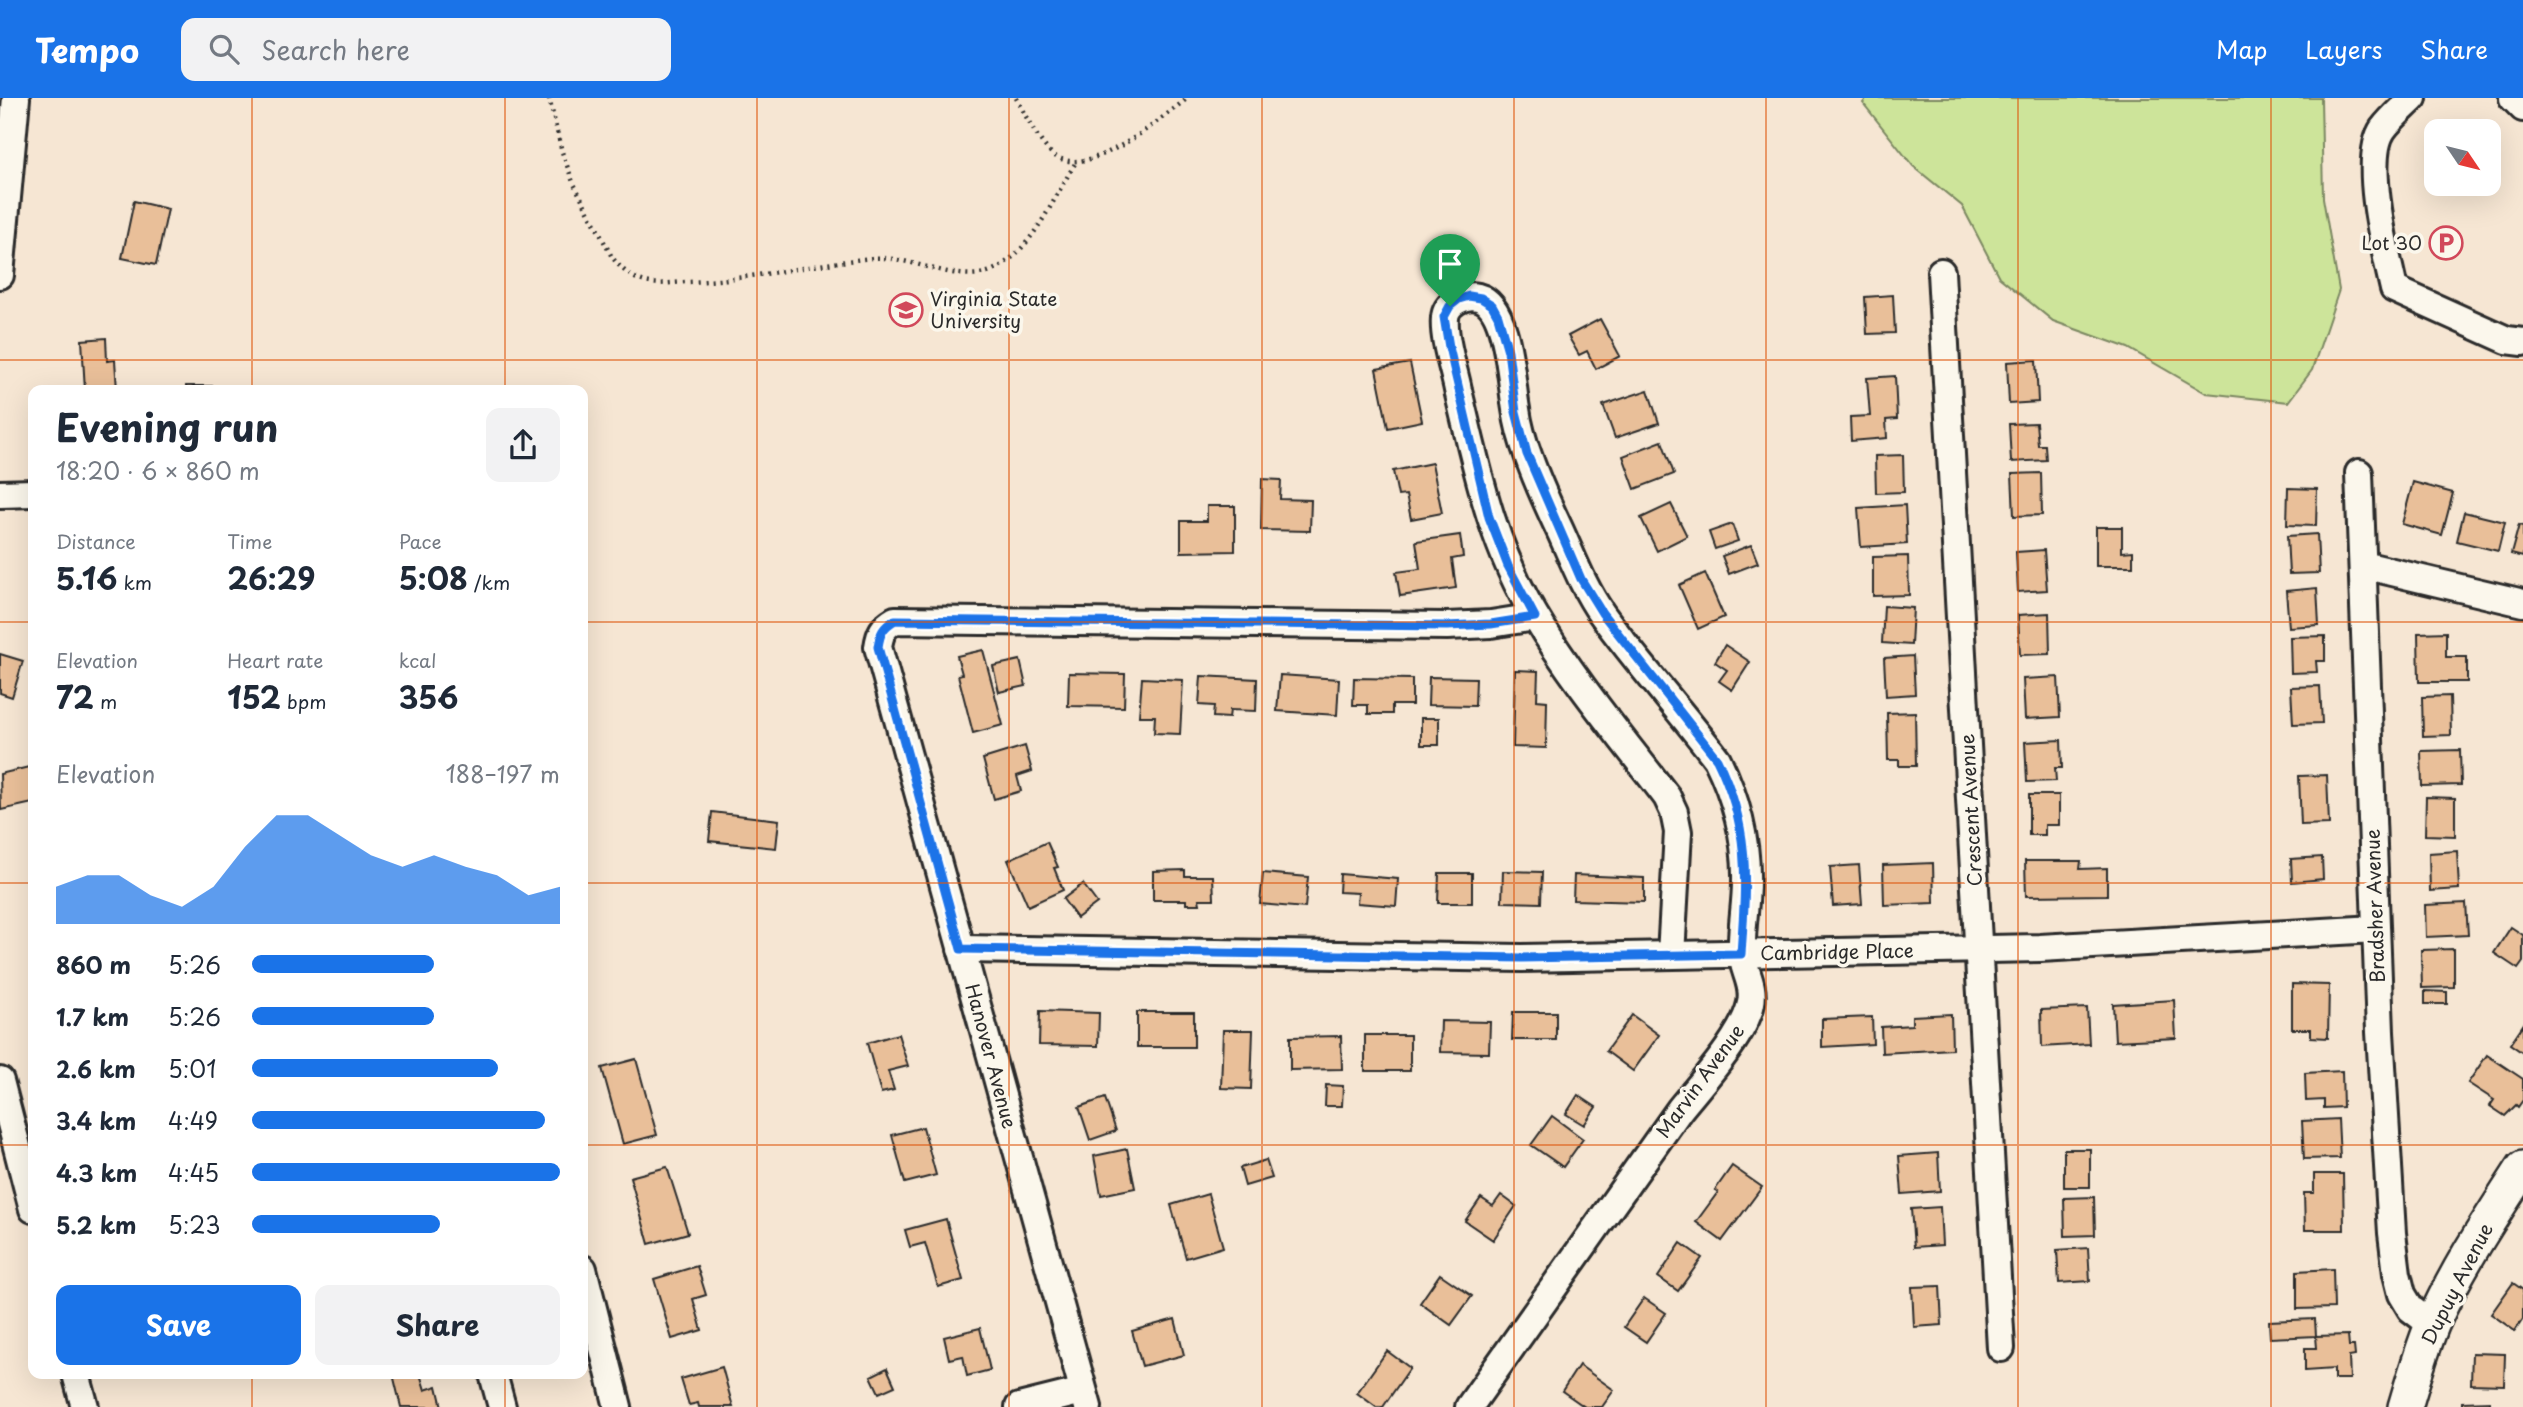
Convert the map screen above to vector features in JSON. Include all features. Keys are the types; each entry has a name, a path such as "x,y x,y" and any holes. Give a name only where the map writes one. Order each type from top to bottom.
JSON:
{"main road":[{"name":"Dupuy Avenue","path":"2405,1407 2432,1325 2476,1240 2523,1168"}],"street":[{"path":"0,275 16,98"},
{"path":"2413,98 2381,131 2374,162 2380,227 2394,289 2507,340 2523,342"},
{"path":"2513,98 2523,108"},
{"name":"Crescent Avenue","path":"1941,272 2001,1348"},
{"name":"Marvin Avenue","path":"1469,1407 1743,1024 1751,1003 1752,987 1741,954 1746,881 1744,843 1738,812 1727,779 1717,759 1602,613 1581,579 1527,454 1516,412 1508,351 1498,316 1492,305 1481,298 1469,296 1459,299 1450,306 1444,317 1449,347 1489,517 1508,566 1535,617 1564,661 1667,797 1674,812 1678,832 1671,956"},
{"name":"Bradsher Avenue","path":"2358,473 2380,1032 2392,1233 2402,1294 2411,1309 2432,1325"},
{"path":"0,494 28,493"},
{"path":"2363,565 2523,603"},
{"name":"Hanover Avenue","path":"1085,1399 878,647 879,635 895,620 1447,626 1491,624 1535,617"},
{"name":"Cambridge Place","path":"961,949 1522,958 1671,956 2040,948 2376,929"},
{"path":"0,1081 28,1190"},
{"path":"588,1289 618,1407"},
{"path":"77,1379 85,1407"},
{"path":"494,1379 502,1407"},
{"path":"1019,1407 1085,1399"}],"path":[{"path":"549,98 562,152 573,182 612,257 620,268 634,278 651,283 726,281 876,258 916,263 957,274 974,275 991,271 1008,261 1026,245 1076,162"},
{"path":"1016,98 1046,149 1055,156 1076,162 1115,148 1144,131 1188,98"}],"green space":[{"path":"1867,98 2321,98 2323,198 2339,290 2312,370 2288,402 2206,393 2128,348 2053,321 1999,277 1962,206 1913,166 1863,103"}],"building":[{"path":"134,201 168,209 156,265 122,258"},
{"path":"1893,295 1895,333 1867,334 1865,297"},
{"path":"1600,319 1620,356 1596,369 1587,351 1579,355 1568,336"},
{"path":"106,338 107,361 115,360 117,385 85,385 82,340"},
{"path":"2036,360 2038,402 2009,404 2007,362"},
{"path":"1410,363 1422,421 1388,428 1376,369"},
{"path":"1895,376 1897,419 1886,420 1887,438 1851,441 1850,417 1870,416 1867,378"},
{"path":"1648,390 1659,423 1615,438 1603,405"},
{"path":"2036,423 2038,445 2045,445 2046,460 2011,462 2009,424"},
{"path":"1662,441 1674,474 1635,489 1623,456"},
{"path":"1903,455 1904,492 1876,493 1875,456"},
{"path":"1432,463 1442,513 1411,519 1406,495 1398,496 1393,471"},
{"path":"2041,473 2042,515 2014,516 2012,474"},
{"path":"1262,479 1281,480 1280,499 1311,500 1310,531 1261,530"},
{"path":"2413,482 2453,493 2442,535 2402,524"},
{"path":"2288,488 2317,489 2316,526 2287,525"},
{"path":"1671,504 1687,536 1657,551 1641,518"},
{"path":"1905,505 1907,544 1861,547 1858,508"},
{"path":"1207,506 1235,506 1235,551 1181,552 1181,521 1207,521"},
{"path":"2464,512 2505,522 2498,551 2457,541"},
{"path":"1732,524 1738,541 1715,549 1709,532"},
{"path":"2519,525 2523,526 2523,557 2511,554"},
{"path":"2096,527 2122,527 2122,552 2133,551 2133,566 2096,566"},
{"path":"2317,534 2319,573 2289,574 2287,536"},
{"path":"1460,535 1463,557 1452,559 1456,588 1400,596 1396,572 1420,569 1416,541"},
{"path":"1751,545 1758,563 1729,574 1722,556"},
{"path":"2044,550 2047,590 2018,592 2016,552"},
{"path":"1908,556 1909,595 1873,596 1873,557"},
{"path":"1705,573 1724,617 1698,629 1679,585"},
{"path":"2317,588 2319,625 2289,627 2286,591"},
{"path":"1884,606 1913,608 1911,645 1882,643"},
{"path":"2049,613 2050,654 2020,655 2018,615"},
{"path":"2446,632 2446,657 2467,657 2467,682 2419,682 2418,633"},
{"path":"2325,636 2325,661 2316,661 2317,672 2291,673 2290,637"},
{"path":"1725,645 1750,662 1732,690 1719,681 1727,670 1715,662"},
{"path":"983,650 1003,725 973,733 958,675 962,674 957,656"},
{"path":"0,654 23,661 12,697 0,693"},
{"path":"1913,656 1915,694 1886,696 1884,658"},
{"path":"1020,660 1026,686 999,692 993,666"},
{"path":"1515,670 1538,671 1537,700 1547,701 1546,748 1513,747"},
{"path":"1069,673 1125,674 1124,707 1068,706"},
{"path":"1280,675 1339,679 1337,715 1277,711"},
{"path":"1201,676 1257,679 1256,711 1230,710 1229,718 1213,717 1214,706 1199,705"},
{"path":"1429,677 1476,678 1475,706 1428,705"},
{"path":"2058,677 2060,717 2025,719 2023,679"},
{"path":"1142,678 1183,680 1180,734 1154,733 1155,716 1139,716"},
{"path":"1354,678 1412,679 1412,705 1392,705 1392,714 1368,714 1368,705 1353,705"},
{"path":"2320,686 2322,723 2293,724 2291,687"},
{"path":"2450,696 2451,735 2423,736 2422,697"},
{"path":"1915,712 1916,766 1899,766 1899,760 1888,760 1887,713"},
{"path":"1421,718 1439,718 1439,745 1421,745"},
{"path":"2061,740 2062,768 2055,768 2056,781 2027,782 2025,742"},
{"path":"1025,746 1032,771 1017,776 1021,791 994,799 983,759"},
{"path":"2460,750 2461,785 2422,786 2421,751"},
{"path":"28,767 28,804 1,810 0,774"},
{"path":"2327,775 2329,824 2301,825 2299,776"},
{"path":"2029,795 2059,795 2059,825 2045,825 2045,835 2029,835"},
{"path":"2426,797 2455,798 2455,836 2425,835"},
{"path":"712,812 779,820 776,848 709,841"},
{"path":"1047,842 1058,867 1054,868 1063,890 1028,906 1008,860"},
{"path":"2457,851 2459,889 2430,891 2429,853"},
{"path":"2322,857 2323,879 2292,882 2291,859"},
{"path":"2025,861 2081,861 2080,869 2107,868 2107,895 2026,896"},
{"path":"1933,863 1934,903 1884,905 1883,865"},
{"path":"1859,865 1862,904 1833,906 1830,867"},
{"path":"1185,870 1185,876 1213,876 1214,899 1199,899 1200,904 1186,904 1186,900 1153,900 1153,871"},
{"path":"1503,871 1542,872 1541,903 1502,902"},
{"path":"1263,873 1308,877 1305,908 1260,904"},
{"path":"1439,873 1472,873 1472,903 1438,903"},
{"path":"1340,874 1398,879 1396,906 1357,903 1358,893 1339,892"},
{"path":"1574,875 1644,878 1644,902 1573,900"},
{"path":"1083,884 1097,903 1077,918 1063,899"},
{"path":"2466,903 2468,935 2426,937 2425,905"},
{"path":"2511,927 2523,935 2523,962 2518,969 2494,953"},
{"path":"2454,949 2454,987 2422,988 2421,950"},
{"path":"2292,984 2329,985 2328,1038 2311,1037 2311,1029 2292,1029"},
{"path":"2425,991 2447,992 2447,1004 2425,1004"},
{"path":"2174,1000 2176,1038 2115,1041 2113,1004"},
{"path":"2087,1008 2089,1044 2042,1047 2041,1010"},
{"path":"1040,1011 1099,1013 1098,1046 1039,1045"},
{"path":"1137,1012 1194,1012 1194,1047 1137,1047"},
{"path":"1513,1012 1556,1012 1556,1040 1512,1040"},
{"path":"1951,1014 1952,1049 1882,1053 1881,1027 1912,1025 1912,1016"},
{"path":"1632,1015 1659,1035 1633,1071 1606,1051"},
{"path":"1872,1017 1873,1044 1822,1047 1822,1019"},
{"path":"1441,1021 1490,1022 1489,1053 1440,1052"},
{"path":"2523,1025 2523,1053 2510,1044"},
{"path":"1223,1030 1253,1030 1251,1089 1221,1088"},
{"path":"898,1034 908,1066 888,1071 894,1090 881,1093 867,1043"},
{"path":"1365,1035 1410,1035 1410,1071 1365,1071"},
{"path":"1341,1036 1342,1069 1290,1070 1290,1037"},
{"path":"2487,1055 2523,1079 2523,1100 2505,1116 2490,1106 2494,1100 2468,1083"},
{"path":"636,1059 657,1135 623,1144 602,1068"},
{"path":"2342,1071 2343,1107 2324,1108 2324,1100 2306,1101 2305,1073"},
{"path":"1326,1085 1343,1086 1342,1106 1325,1106"},
{"path":"1578,1095 1596,1107 1584,1125 1566,1114"},
{"path":"1105,1098 1116,1131 1090,1140 1079,1107"},
{"path":"1552,1116 1583,1139 1563,1167 1531,1145"},
{"path":"2338,1119 2340,1158 2304,1159 2302,1121"},
{"path":"923,1127 936,1175 905,1183 892,1135"},
{"path":"1127,1149 1135,1188 1101,1195 1094,1156"},
{"path":"2064,1149 2090,1149 2090,1187 2064,1187"},
{"path":"1938,1153 1940,1191 1902,1194 1899,1156"},
{"path":"1266,1160 1272,1178 1245,1186 1240,1168"},
{"path":"1732,1166 1762,1187 1722,1241 1696,1222 1718,1192 1715,1190"},
{"path":"667,1167 688,1233 649,1244 630,1177"},
{"path":"2314,1174 2343,1174 2344,1230 2305,1230 2304,1193 2314,1193"},
{"path":"1208,1194 1223,1247 1186,1258 1171,1205"},
{"path":"1501,1195 1516,1206 1493,1240 1465,1221 1481,1198 1493,1206"},
{"path":"2094,1197 2095,1235 2065,1236 2064,1198"},
{"path":"1940,1207 1942,1245 1914,1247 1911,1209"},
{"path":"946,1219 963,1280 938,1287 925,1243 910,1247 905,1230"},
{"path":"1681,1243 1702,1258 1678,1291 1658,1277"},
{"path":"2088,1248 2090,1281 2059,1283 2057,1250"},
{"path":"697,1266 706,1295 693,1299 702,1330 672,1339 654,1279"},
{"path":"2333,1269 2334,1308 2297,1309 2297,1271"},
{"path":"1440,1274 1472,1296 1451,1325 1420,1303"},
{"path":"2513,1283 2523,1290 2523,1319 2515,1331 2491,1314"},
{"path":"1940,1286 1942,1325 1914,1327 1912,1287"},
{"path":"1644,1298 1666,1313 1646,1342 1624,1327"},
{"path":"1175,1319 1184,1355 1142,1366 1132,1331"},
{"path":"2315,1319 2316,1336 2270,1338 2269,1321"},
{"path":"980,1328 990,1370 967,1376 963,1356 949,1359 944,1337"},
{"path":"2348,1335 2349,1346 2354,1346 2355,1356 2349,1357 2350,1379 2334,1379 2334,1369 2305,1371 2305,1348 2317,1348 2316,1336"},
{"path":"1387,1351 1410,1368 1383,1407 1376,1407 1357,1393"},
{"path":"2472,1353 2505,1354 2504,1385 2471,1384"},
{"path":"1579,1365 1614,1390 1602,1407 1585,1407 1562,1391"},
{"path":"722,1367 733,1407 699,1407 698,1403 689,1405 681,1379"},
{"path":"887,1368 895,1386 879,1393 871,1376"},
{"path":"394,1379 422,1379 425,1390 437,1386 442,1407 401,1407"},
{"path":"2490,1401 2490,1407 2462,1407 2462,1402"}],"place":[{"name":"Lot 30","path":"2446,243"},
{"name":"Virginia State University","path":"906,310"}],"route":[{"path":"1469,296 1481,298 1492,305 1508,351 1516,412 1527,454 1581,579 1602,613 1717,759 1727,779 1738,812 1744,843 1746,881 1741,954 1522,958 961,949 878,647 879,635 895,620 1447,626 1491,624 1535,617 1508,566 1483,496 1449,347 1444,317 1450,306 1469,296"}]}
